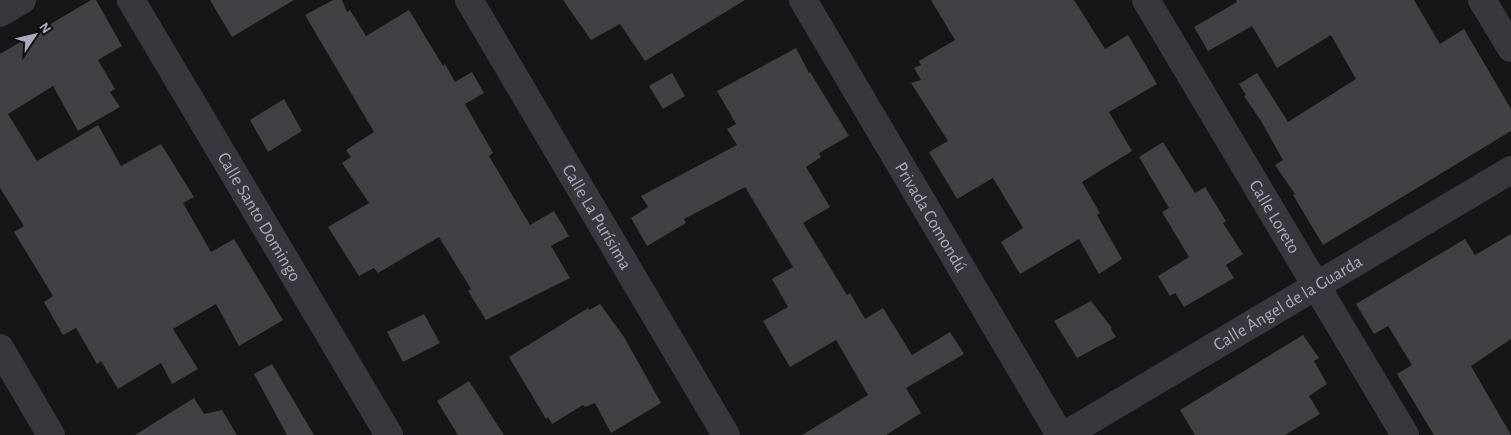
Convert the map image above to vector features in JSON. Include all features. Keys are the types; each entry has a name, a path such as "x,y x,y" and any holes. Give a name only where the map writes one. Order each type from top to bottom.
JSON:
{"street":[{"path":"0,13 22,0"},
{"name":"Calle Santo Domingo","path":"131,0 389,435"},
{"name":"Calle La Purísima","path":"469,0 726,435"},
{"name":"Privada Comondú","path":"803,0 1060,435"},
{"name":"Calle Loreto","path":"1146,0 1405,435"},
{"path":"1482,0 1511,48"},
{"name":"Calle Ángel de la Guarda","path":"1065,435 1511,170"},
{"path":"0,348 51,435"}],"building":[{"path":"91,0 96,0 122,46 98,60 115,89 110,92 120,107 78,131 53,86 8,114 37,161 98,125 121,166 161,144 194,197 183,203 211,252 234,239 283,320 239,346 216,304 173,329 198,369 172,384 161,363 118,389 101,361 97,364 76,328 63,335 44,302 53,296 14,232 24,226 0,188 0,54"},
{"path":"210,0 294,0 232,37"},
{"path":"333,0 342,0 347,12 350,10 366,36 409,10 455,82 472,72 484,93 465,104 493,153 489,156 530,225 554,211 569,236 551,246 570,278 486,320 468,291 471,289 439,237 378,273 374,268 359,276 328,227 369,203 342,163 351,157 346,150 374,132 305,15"},
{"path":"563,0 745,0 645,61 620,24 591,40"},
{"path":"931,0 1074,0 1105,49 1128,35 1157,84 1109,112 1132,151 1082,182 1100,213 1097,215 1122,259 1099,274 1079,239 1020,274 1001,242 1023,228 993,178 957,199 929,152 948,141 911,83 921,80 914,68 921,65 919,61 955,40"},
{"path":"1236,0 1414,0 1440,44 1464,29 1511,109 1511,131 1323,245 1293,195 1295,194 1275,165 1283,160 1261,121 1244,96 1246,95 1239,84 1257,73 1288,122 1356,79 1331,35 1277,68 1252,26 1208,51 1194,27 1237,2"},
{"path":"796,48 809,73 849,136 819,153 821,157 806,167 830,207 803,223 847,295 850,293 865,319 883,308 912,355 950,332 964,354 906,388 921,413 886,435 802,435 868,395 836,340 790,367 763,321 788,307 772,279 793,267 745,187 684,219 686,223 647,246 631,218 648,207 641,196 737,145 727,129 736,124 717,91"},
{"path":"672,73 685,96 663,109 649,86"},
{"path":"284,99 302,131 268,152 250,120"},
{"path":"1163,142 1195,193 1205,187 1226,221 1223,223 1243,254 1226,265 1234,278 1184,307 1175,293 1170,296 1158,276 1189,257 1162,212 1169,208 1139,157"},
{"path":"1511,234 1511,339 1471,366 1511,435 1434,435 1397,374 1412,365 1388,326 1374,334 1356,304 1465,239 1475,255"},
{"path":"1091,301 1112,328 1116,337 1077,358 1054,321"},
{"path":"600,304 624,337 661,403 611,433 595,403 585,407 583,405 552,424 548,417 546,419 509,357 588,308 589,310"},
{"path":"424,314 440,343 403,362 387,332"},
{"path":"1303,335 1319,358 1314,361 1327,384 1309,396 1320,414 1285,435 1195,435 1180,410"},
{"path":"272,364 314,435 287,435 254,374"},
{"path":"469,381 504,435 458,435 437,401"},
{"path":"194,398 204,414 222,410 237,435 135,435"}]}
